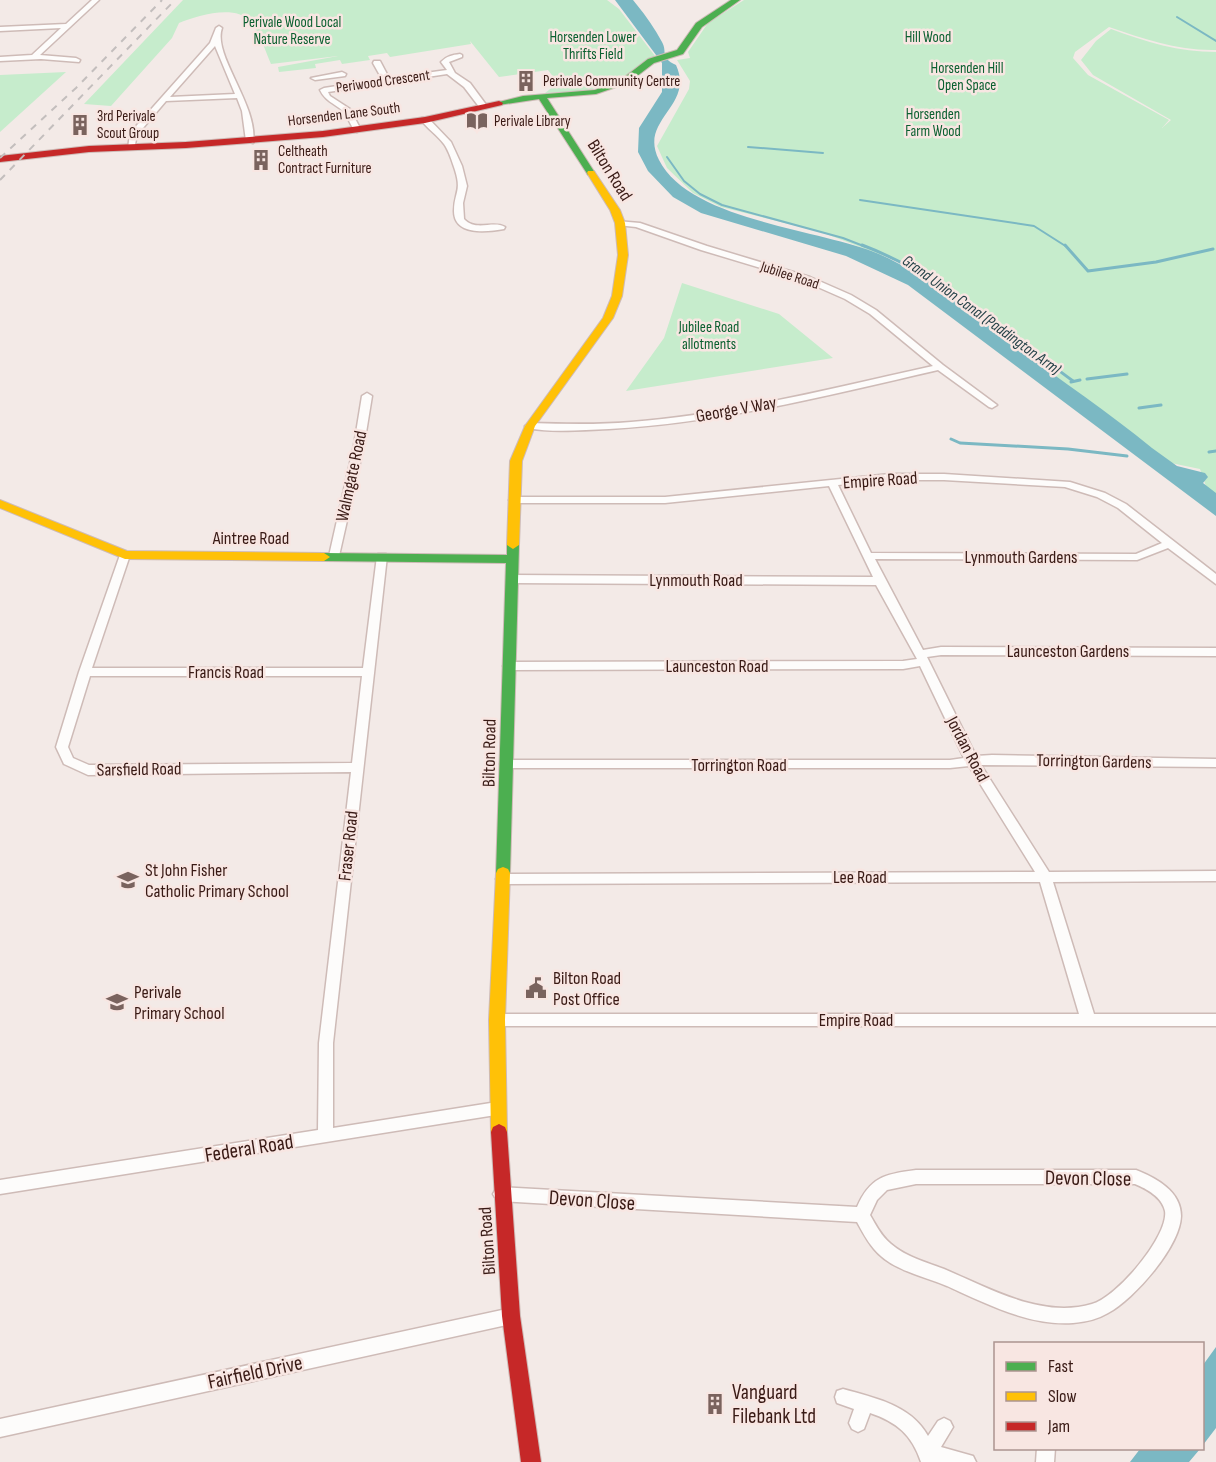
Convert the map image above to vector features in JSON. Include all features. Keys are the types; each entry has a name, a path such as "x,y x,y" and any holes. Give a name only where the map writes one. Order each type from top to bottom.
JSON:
{"street":[{"path":"34,57 96,0"},
{"name":"Horsenden Lane South","path":"0,159 71,151 250,141 357,130 425,120 483,106 605,90 668,56 699,25 736,0"},
{"path":"0,29 66,26"},
{"path":"131,147 134,135 213,44 219,28 217,44 246,111 250,141"},
{"path":"452,72 445,62 450,58 460,56"},
{"path":"0,59 34,57 76,60"},
{"path":"196,62 224,61"},
{"path":"377,63 387,81"},
{"path":"311,69 324,90"},
{"name":"Periwood Crescent","path":"357,130 347,111 327,97 324,90 452,72 467,85 483,106"},
{"path":"315,78 342,74"},
{"path":"164,99 240,96"},
{"name":"Bilton Road","path":"531,1462 511,1316 497,1109 496,1020 503,879 516,461 530,426 608,318 621,279 623,255 620,223 615,210 542,97"},
{"path":"425,120 433,131 447,143 464,183 459,204 461,220 465,226 473,229 501,227"},
{"name":"Jubilee Road","path":"620,223 637,225 832,289 873,312 940,367 992,405"},
{"name":"George V Way","path":"530,426 614,424 688,417 770,404 940,367"},
{"name":"Walmgate Road","path":"334,556 359,445 367,396"},
{"name":"Empire Road","path":"514,500 665,500 923,476 1066,484 1089,490 1111,500 1216,580"},
{"name":"Jordan Road","path":"832,483 972,761 1044,875 1088,1019"},
{"name":"Aintree Road","path":"0,504 125,555 512,558"},
{"name":"Lynmouth Gardens","path":"870,556 1137,557 1170,543"},
{"name":"Sarsfield Road","path":"125,555 62,747 68,761 88,770 357,767"},
{"name":"Fraser Road","path":"324,1136 326,1043 382,556"},
{"name":"Lynmouth Road","path":"512,579 880,582"},
{"name":"Launceston Gardens","path":"922,658 941,651 1216,651"},
{"name":"Launceston Road","path":"509,666 903,665 922,658"},
{"name":"Francis Road","path":"85,672 368,672"},
{"name":"Torrington Gardens","path":"972,761 992,759 1216,764"},
{"name":"Torrington Road","path":"507,764 874,765 950,764 972,761"},
{"name":"Lee Road","path":"503,879 1216,876"},
{"name":"Empire Road","path":"496,1020 1216,1020"},
{"name":"Federal Road","path":"0,1187 497,1109"},
{"name":"Devon Close","path":"916,1177 1136,1177 1154,1184 1168,1199 1173,1217 1170,1232 1145,1268 1122,1294 1095,1311 1056,1316 1016,1308 888,1252 872,1235 862,1215 870,1194 886,1180 916,1177"},
{"name":"Devon Close","path":"501,1194 862,1215"},
{"name":"Fairfield Drive","path":"0,1428 511,1316"},
{"path":"843,1397 890,1412 911,1424 926,1444 929,1457"},
{"path":"858,1423 864,1404"},
{"path":"929,1457 944,1427"},
{"path":"929,1457 967,1462"}],"green space":[{"path":"183,0 607,0 619,9 655,56 612,85 581,91 545,93 558,83 548,70 499,77 470,41 471,44 390,57 387,53 368,56 370,60 342,64 340,60 315,64 316,68 279,72 278,67 338,56 271,64 250,21 235,13 225,12 195,17 179,23 172,38 111,106 84,104"},
{"path":"744,0 1216,0 1216,50 1188,49 1148,40 1109,27 1075,52 1073,58 1088,75 1169,120 1162,128 1171,120 1093,75 1081,60 1096,41 1111,29 1163,45 1189,50 1216,52 1216,498 1208,492 1200,469 1171,463 905,264 821,232 721,207 693,193 667,168 657,146 689,89 690,81 677,60 690,58 688,52 708,23"},
{"path":"66,72 0,132 0,75"},
{"name":"Jubilee Road allotments","path":"682,283 779,314 833,358 626,391 664,338"}],"water":[{"path":"615,0 633,0 659,37 667,60 676,65 680,79 678,92 655,134 654,146 659,160 675,181 698,197 727,210 854,245 879,254 915,273 1177,466 1205,473 1208,477 1203,483 1216,493 1216,516 908,285 846,256 701,213 673,197 648,171 638,152 639,128 662,92 662,63"},
{"path":"1216,1347 1216,1428 1204,1444 1204,1364"},
{"path":"1139,1450 1199,1450 1189,1462 1130,1462"}],"waterway":[{"path":"1177,17 1216,41"},
{"path":"748,147 823,153"},
{"path":"667,157 684,181 700,194 722,205 843,238 866,247"},
{"path":"860,200 1034,226 1066,247"},
{"name":"Grand Union Canal (Paddington Arm)","path":"862,245 891,257 946,288 1073,381"},
{"path":"1066,247 1088,271 1156,262 1213,249"},
{"path":"1087,379 1127,374"},
{"path":"1071,382 1080,380"},
{"path":"1139,408 1161,405"},
{"path":"951,439 960,443 1068,449 1127,456"},
{"path":"1209,452 1216,451"}],"railway":[{"path":"0,158 76,88 162,0"},
{"path":"0,180 175,0"}],"traffic: fast":[{"path":"499,103 523,98 596,92 625,81 651,61 680,52 699,25 736,0"},
{"path":"542,97 591,173"},
{"path":"503,873 513,545"},
{"path":"324,557 512,559"}],"traffic: slow":[{"path":"513,545 516,461 530,426 608,318 617,296 623,255 620,223 615,210 591,173"},
{"path":"0,504 125,555 324,557"},
{"path":"499,1132 497,1020 503,873"}],"traffic: jam":[{"path":"0,159 89,149 186,145 323,134 425,120 499,103"},
{"path":"499,1132 511,1316 531,1462"}],"place":[{"name":"Perivale Community Centre","path":"526,81"},
{"name":"Perivale Library","path":"477,121"},
{"name":"3rd Perivale Scout Group","path":"80,125"},
{"name":"Celtheath Contract Furniture","path":"261,160"},
{"name":"St John Fisher Catholic Primary School","path":"128,880"},
{"name":"Bilton Road Post Office","path":"536,988"},
{"name":"Perivale Primary School","path":"117,1002"},
{"name":"Vanguard Filebank Ltd","path":"715,1404"}],"park label":[{"name":"Perivale Wood Local Nature Reserve","path":"292,30"},
{"name":"Hill Wood","path":"928,37"},
{"name":"Horsenden Lower Thrifts Field","path":"593,46"},
{"name":"Horsenden Hill Open Space","path":"967,76"},
{"name":"Horsenden Farm Wood","path":"933,122"}]}
